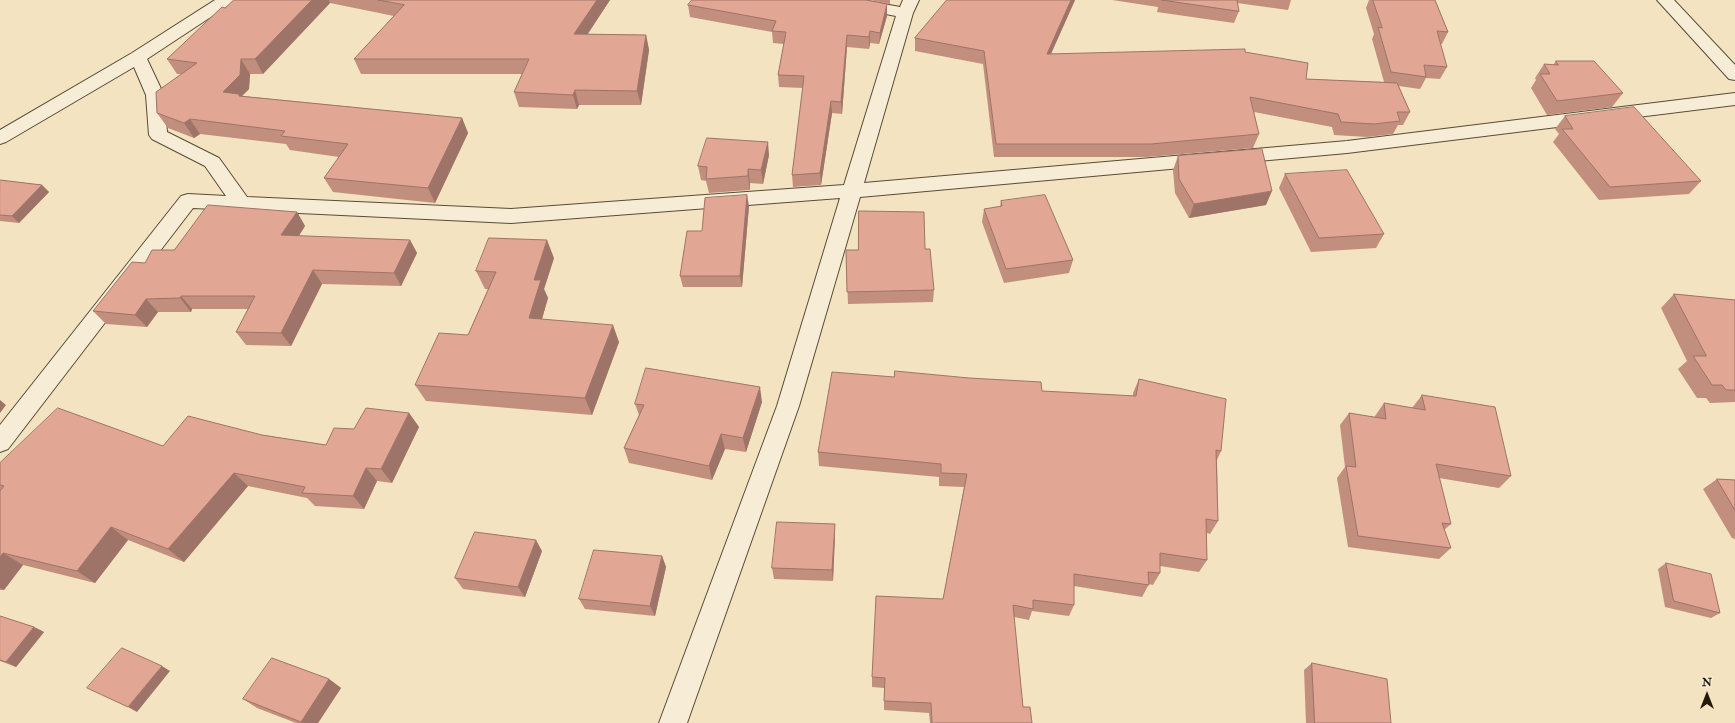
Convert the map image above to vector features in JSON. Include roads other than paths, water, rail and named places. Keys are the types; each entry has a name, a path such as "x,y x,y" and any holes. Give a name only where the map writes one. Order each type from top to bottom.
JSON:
{"street":[{"path":"0,138 138,57 226,0"},
{"path":"673,723 788,406 851,191 908,6 838,0"},
{"path":"1665,0 1735,75"},
{"path":"138,57 155,95 158,135 212,162 241,203"},
{"path":"0,442 188,200 512,216 851,191 1347,147 1735,98"}]}
